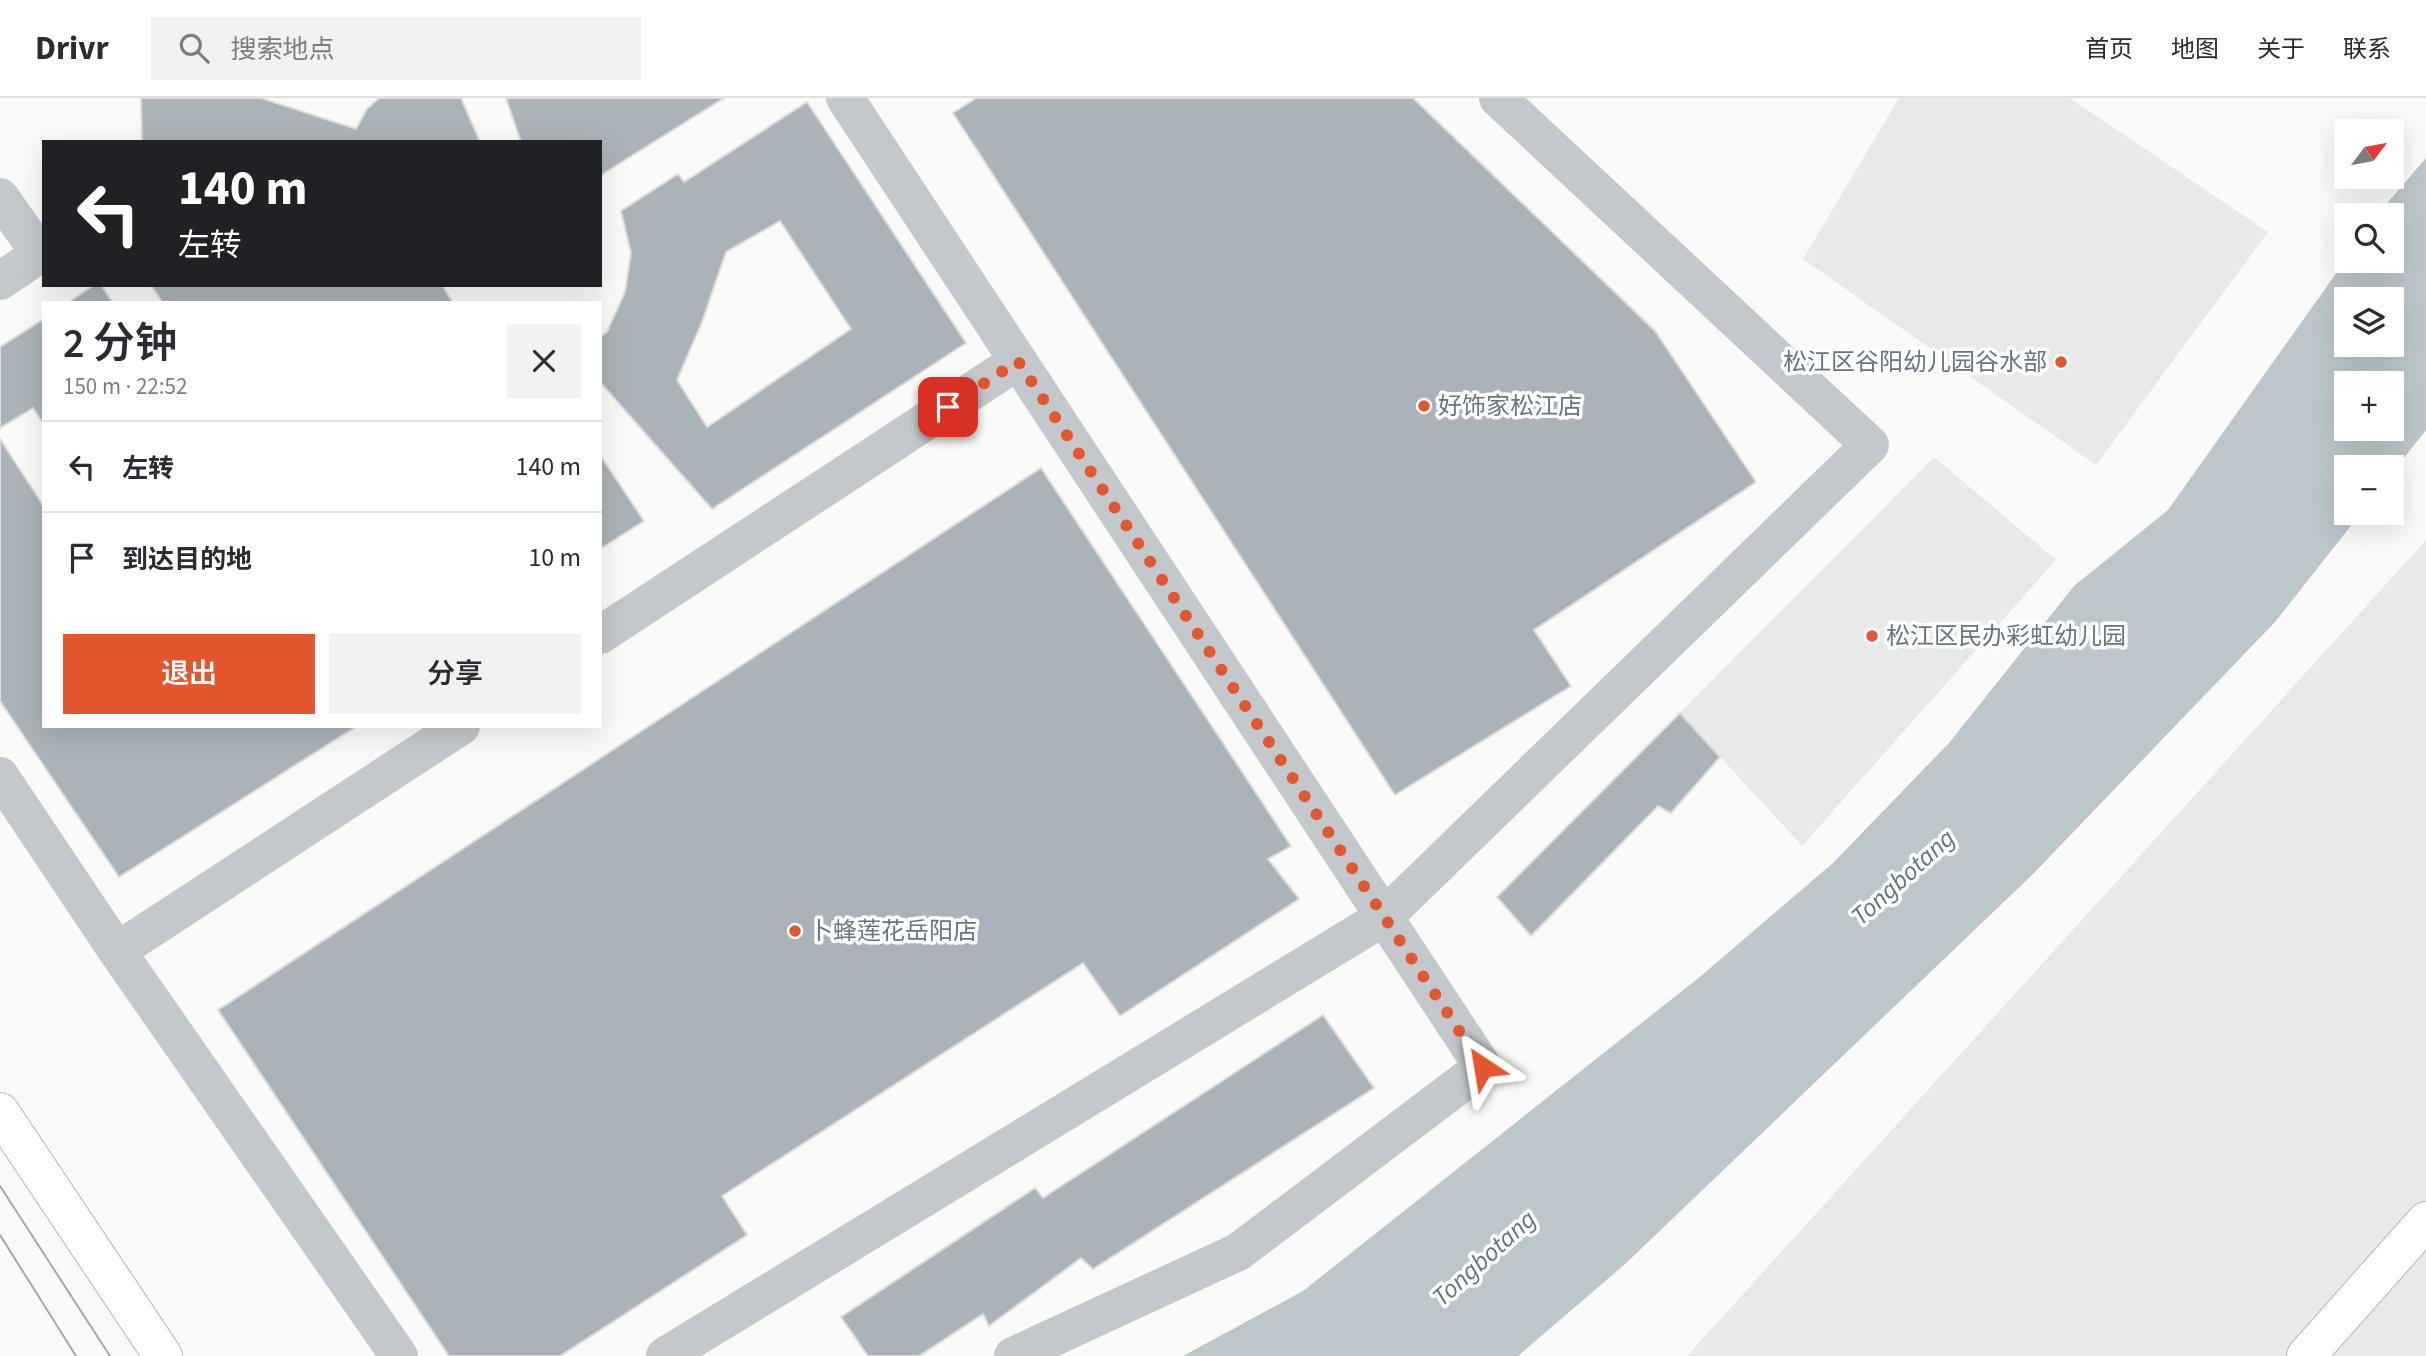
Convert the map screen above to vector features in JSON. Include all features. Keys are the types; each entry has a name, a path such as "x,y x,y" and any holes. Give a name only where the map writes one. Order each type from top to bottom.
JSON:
{"main road":[{"path":"0,1112 163,1356"},
{"path":"2306,1356 2426,1221"}],"street":[{"path":"845,98 1483,1067 1238,1252 1013,1356"},
{"path":"664,1356 1384,917 1870,445 1498,98"},
{"path":"0,197 40,254 0,281"},
{"path":"602,634 1018,361"},
{"path":"117,951 458,728"},
{"path":"0,776 117,951 399,1356"}],"shaded area":[{"name":"松江区谷阳幼儿园谷水部","path":"1899,98 2069,98 2268,232 2096,465 1803,259"},
{"name":"松江区民办彩虹幼儿园","path":"1934,457 2056,560 1802,846 1680,713"},
{"path":"2426,540 2426,1356 1687,1356"}],"water":[{"name":"Tongbotang","path":"2426,158 2426,430 2404,458 2404,455 2334,455 2334,525 2352,525 2275,622 2032,875 1624,1265 1518,1356 1183,1356 1303,1291 1701,976 1833,863 1949,743 2074,586 2168,510 2336,273 2404,273 2404,203 2387,203 2399,189 2404,189 2404,184"}],"building":[{"path":"141,98 261,98 356,129 367,109 379,98 461,98 479,140 142,140"},
{"path":"506,98 724,98 602,174 602,140 520,140"},
{"name":"好饰家松江店","path":"976,98 1413,98 1655,331 1756,482 1534,630 1571,686 1395,795 953,113"},
{"path":"807,102 966,343 712,509 602,384 602,336 607,332 625,292 631,253 621,211 678,174 684,182","holes":["780,221 851,329 707,427 677,380 702,322 726,252"]},
{"path":"91,287 102,287 112,301 71,301"},
{"path":"152,287 443,287 452,301 162,301"},
{"path":"42,320 42,422 33,408 0,428 0,347"},
{"path":"0,439 42,504 42,728 354,728 119,877 0,701"},
{"path":"602,458 644,521 602,548"},
{"name":"卜蜂莲花岳阳店","path":"1041,468 1291,846 1268,859 1299,899 1120,1016 1083,963 722,1196 747,1235 560,1356 449,1356 218,1010"},
{"path":"1680,713 1720,757 1671,813 1658,806 1531,936 1497,897"},
{"path":"1323,1015 1374,1088 1093,1269 1081,1258 989,1326 983,1314 919,1356 868,1356 841,1317 1035,1188 1043,1198"}],"tram line":[{"path":"0,1186 110,1356"},
{"path":"0,1235 76,1356"}],"place":[{"name":"松江区谷阳幼儿园谷水部","path":"2061,362"},
{"name":"好饰家松江店","path":"1424,406"},
{"name":"松江区民办彩虹幼儿园","path":"1872,636"},
{"name":"卜蜂莲花岳阳店","path":"795,931"}],"route":[{"path":"948,407 1018,361 1483,1067"}]}
